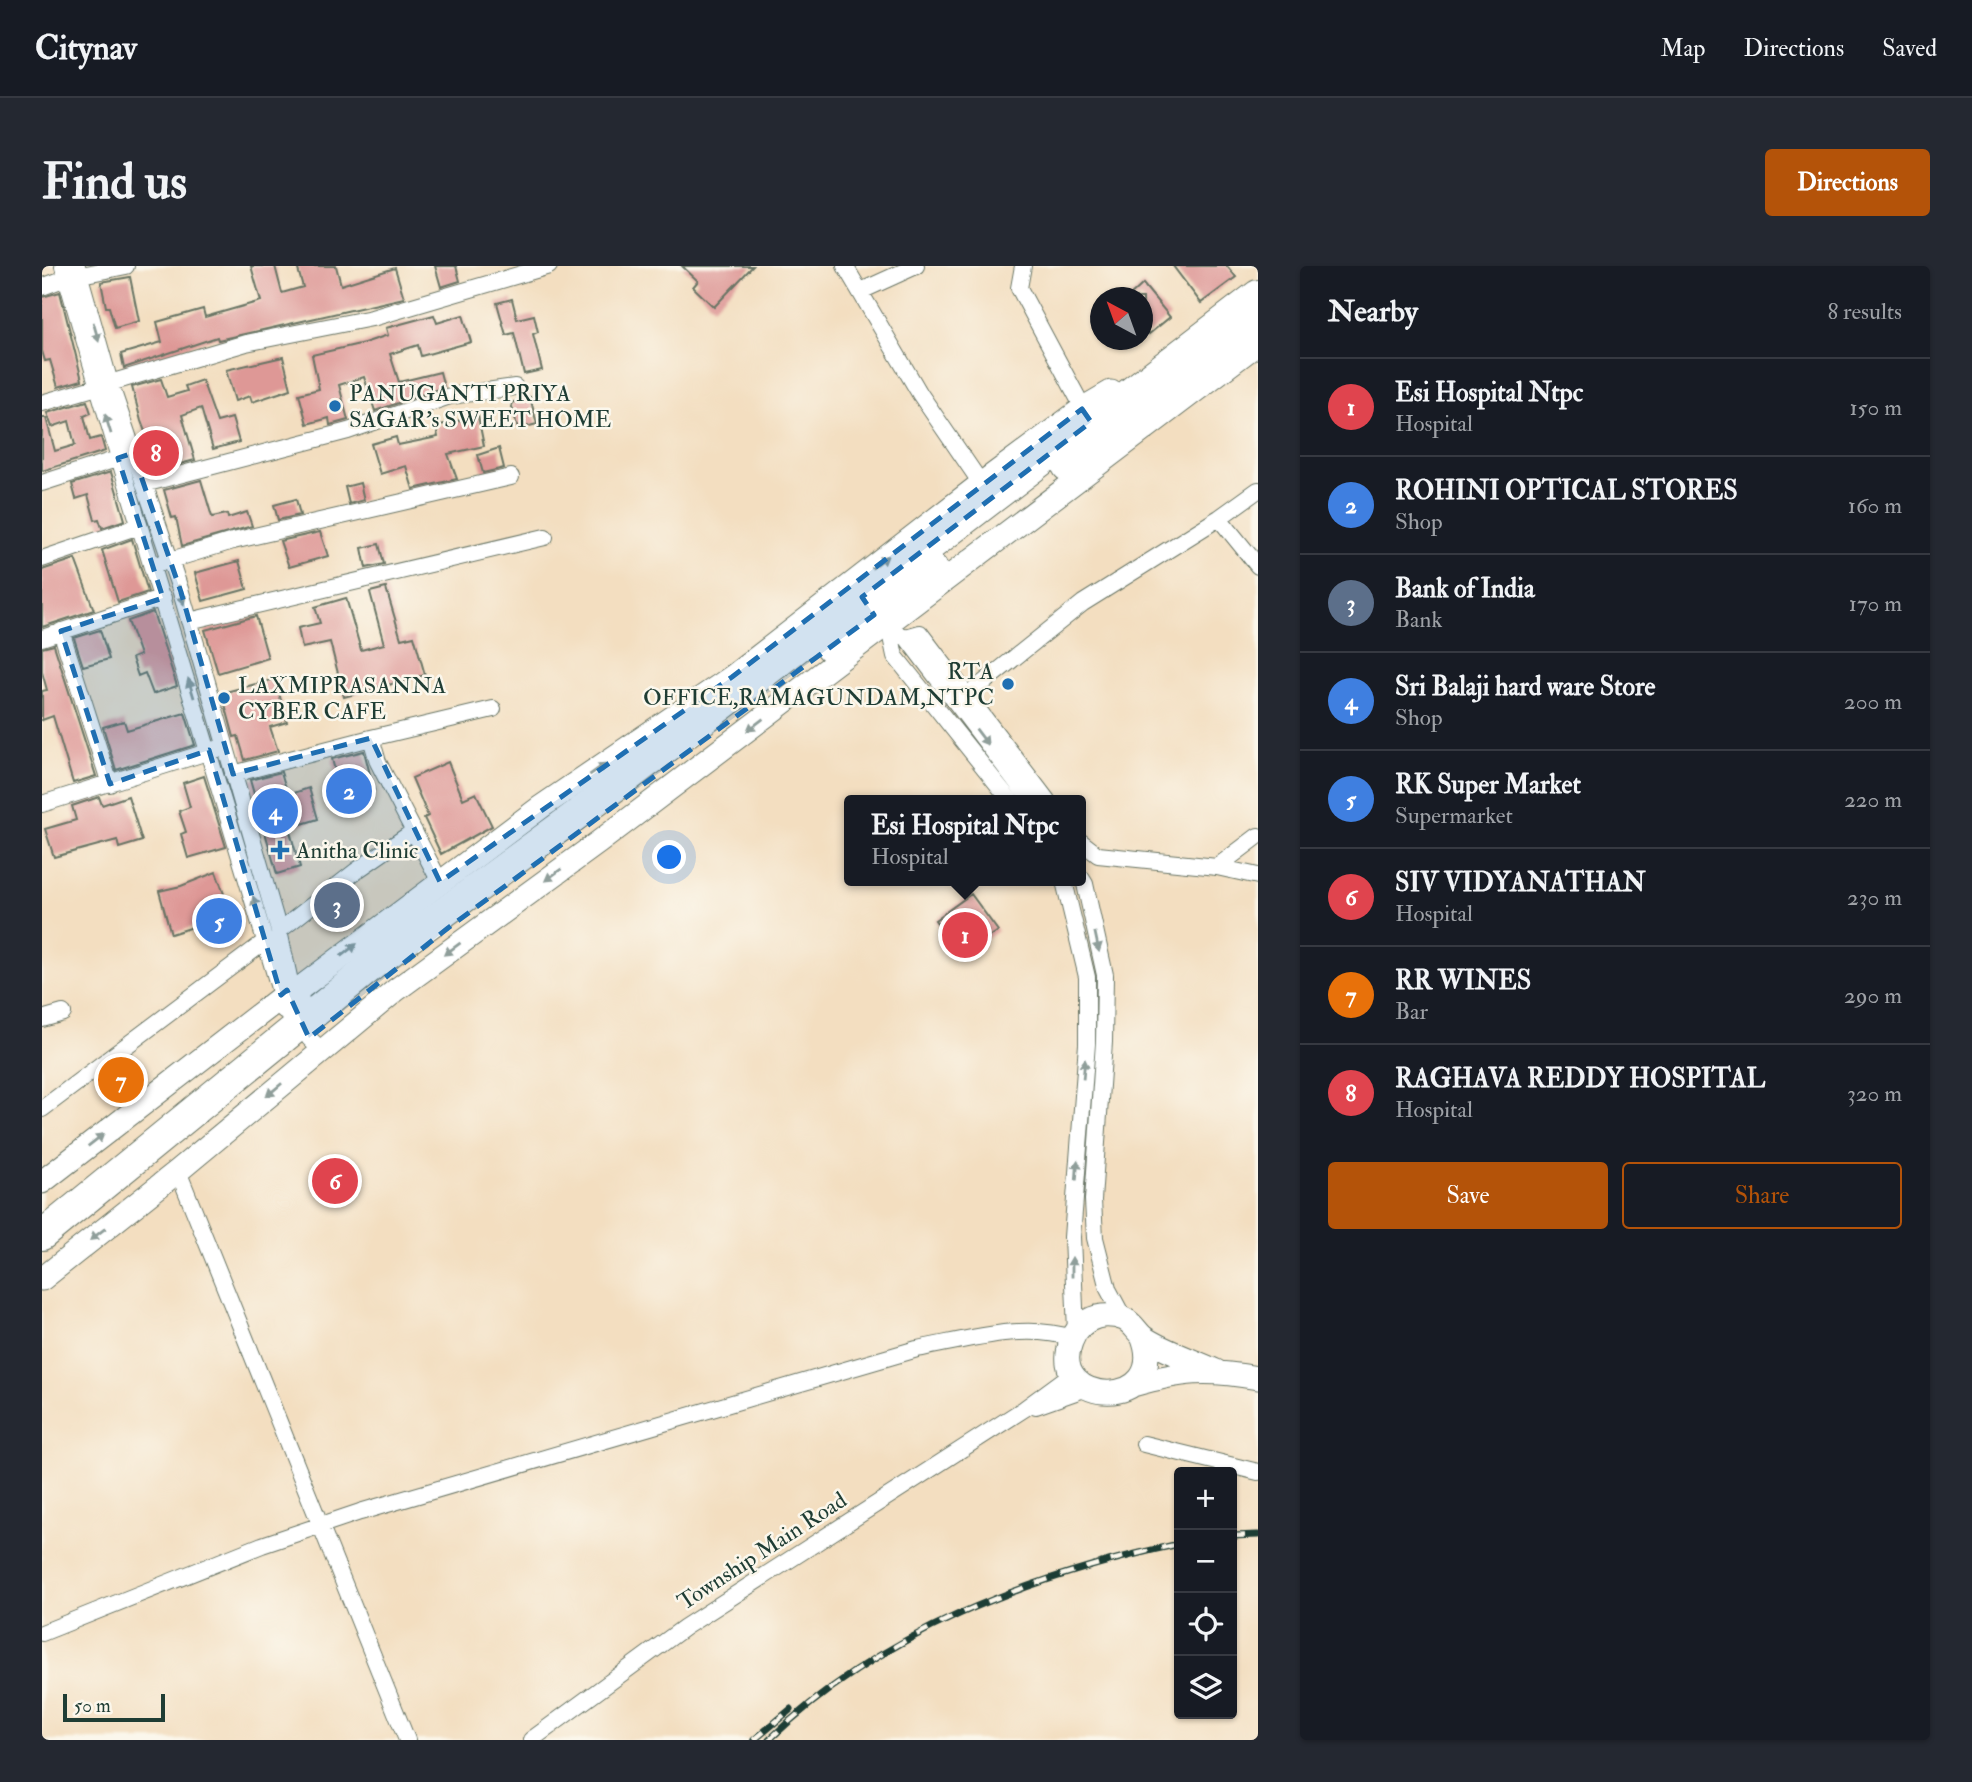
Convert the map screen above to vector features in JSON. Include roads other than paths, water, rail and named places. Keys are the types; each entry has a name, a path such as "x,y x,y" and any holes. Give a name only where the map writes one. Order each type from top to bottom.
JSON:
{"highway":[{"path":"42,1235 296,1013 377,981 491,884 878,615 1258,295"},
{"path":"572,826 812,625 878,615 986,491 1101,428 1258,321"},
{"path":"42,1257 296,1013"}],"street":[{"path":"42,287 72,272 126,266"},
{"path":"42,403 246,343 372,318 549,266"},
{"path":"845,266 862,290 920,394 986,491"},
{"path":"862,290 916,266"},
{"path":"1023,266 1019,288 1101,428"},
{"path":"72,272 126,456 139,526 217,749 296,1013"},
{"path":"1101,428 1093,405 1258,280"},
{"path":"1101,428 1258,343"},
{"path":"144,484 348,430 450,396 515,387"},
{"path":"42,483 126,456"},
{"path":"126,456 144,484 189,621 217,749 233,774 273,936"},
{"path":"152,565 233,541 511,477"},
{"path":"968,695 1083,603 1219,518 1258,490"},
{"path":"1219,518 1258,566"},
{"path":"42,559 139,526"},
{"path":"189,621 545,537"},
{"path":"42,638 163,598"},
{"path":"878,615 920,633 1044,795"},
{"path":"878,615 895,656 1006,795"},
{"path":"878,615 1026,795"},
{"path":"61,631 110,784"},
{"path":"233,774 494,709"},
{"path":"371,738 378,762 440,882"},
{"path":"42,804 217,749"},
{"path":"43,1179 296,1013 440,882 491,884 572,826"},
{"path":"42,1109 356,871 414,831"},
{"path":"1217,867 1258,836"},
{"path":"1086,846 1098,855 1217,867 1258,876"},
{"path":"1065,886 1087,977 1087,1044 1072,1274 1074,1335 1068,1356 1080,1380 1108,1394 1182,1372 1216,1371 1258,1378"},
{"path":"1085,886 1104,975 1104,1042 1093,1200 1095,1238 1108,1289 1124,1319 1142,1336 1216,1371"},
{"path":"42,1019 64,1013"},
{"path":"42,1279 178,1171 296,1013"},
{"path":"178,1171 407,1740"},
{"path":"42,1633 322,1525 917,1349 1001,1334 1074,1335 1098,1317 1124,1319"},
{"path":"1133,1385 1146,1362 1142,1336"},
{"name":"Township Main Road","path":"531,1740 685,1627 1024,1409 1080,1380"},
{"path":"1144,1444 1258,1472"}],"railway":[{"path":"1237,1536 1258,1535"},
{"path":"769,1740 813,1702 859,1668 960,1614 1068,1573 1174,1545"},
{"path":"754,1740 791,1709"}],"place":[{"name":"PANUGANTI PRIYA SAGAR's SWEET HOME","path":"335,406"},
{"name":"RAGHAVA REDDY HOSPITAL","path":"156,453"},
{"name":"RTA OFFICE,RAMAGUNDAM,NTPC","path":"1008,684"},
{"name":"LAXMIPRASANNA CYBER CAFE","path":"224,698"},
{"name":"ROHINI OPTICAL STORES","path":"349,791"},
{"name":"Sri Balaji hard ware Store","path":"275,811"},
{"name":"Anitha Clinic","path":"280,850"},
{"name":"Bank of India","path":"337,905"},
{"name":"RK Super Market","path":"219,921"},
{"name":"Esi Hospital Ntpc","path":"965,935"},
{"name":"RR WINES","path":"121,1080"},
{"name":"SIV VIDYANATHAN","path":"335,1181"}]}
